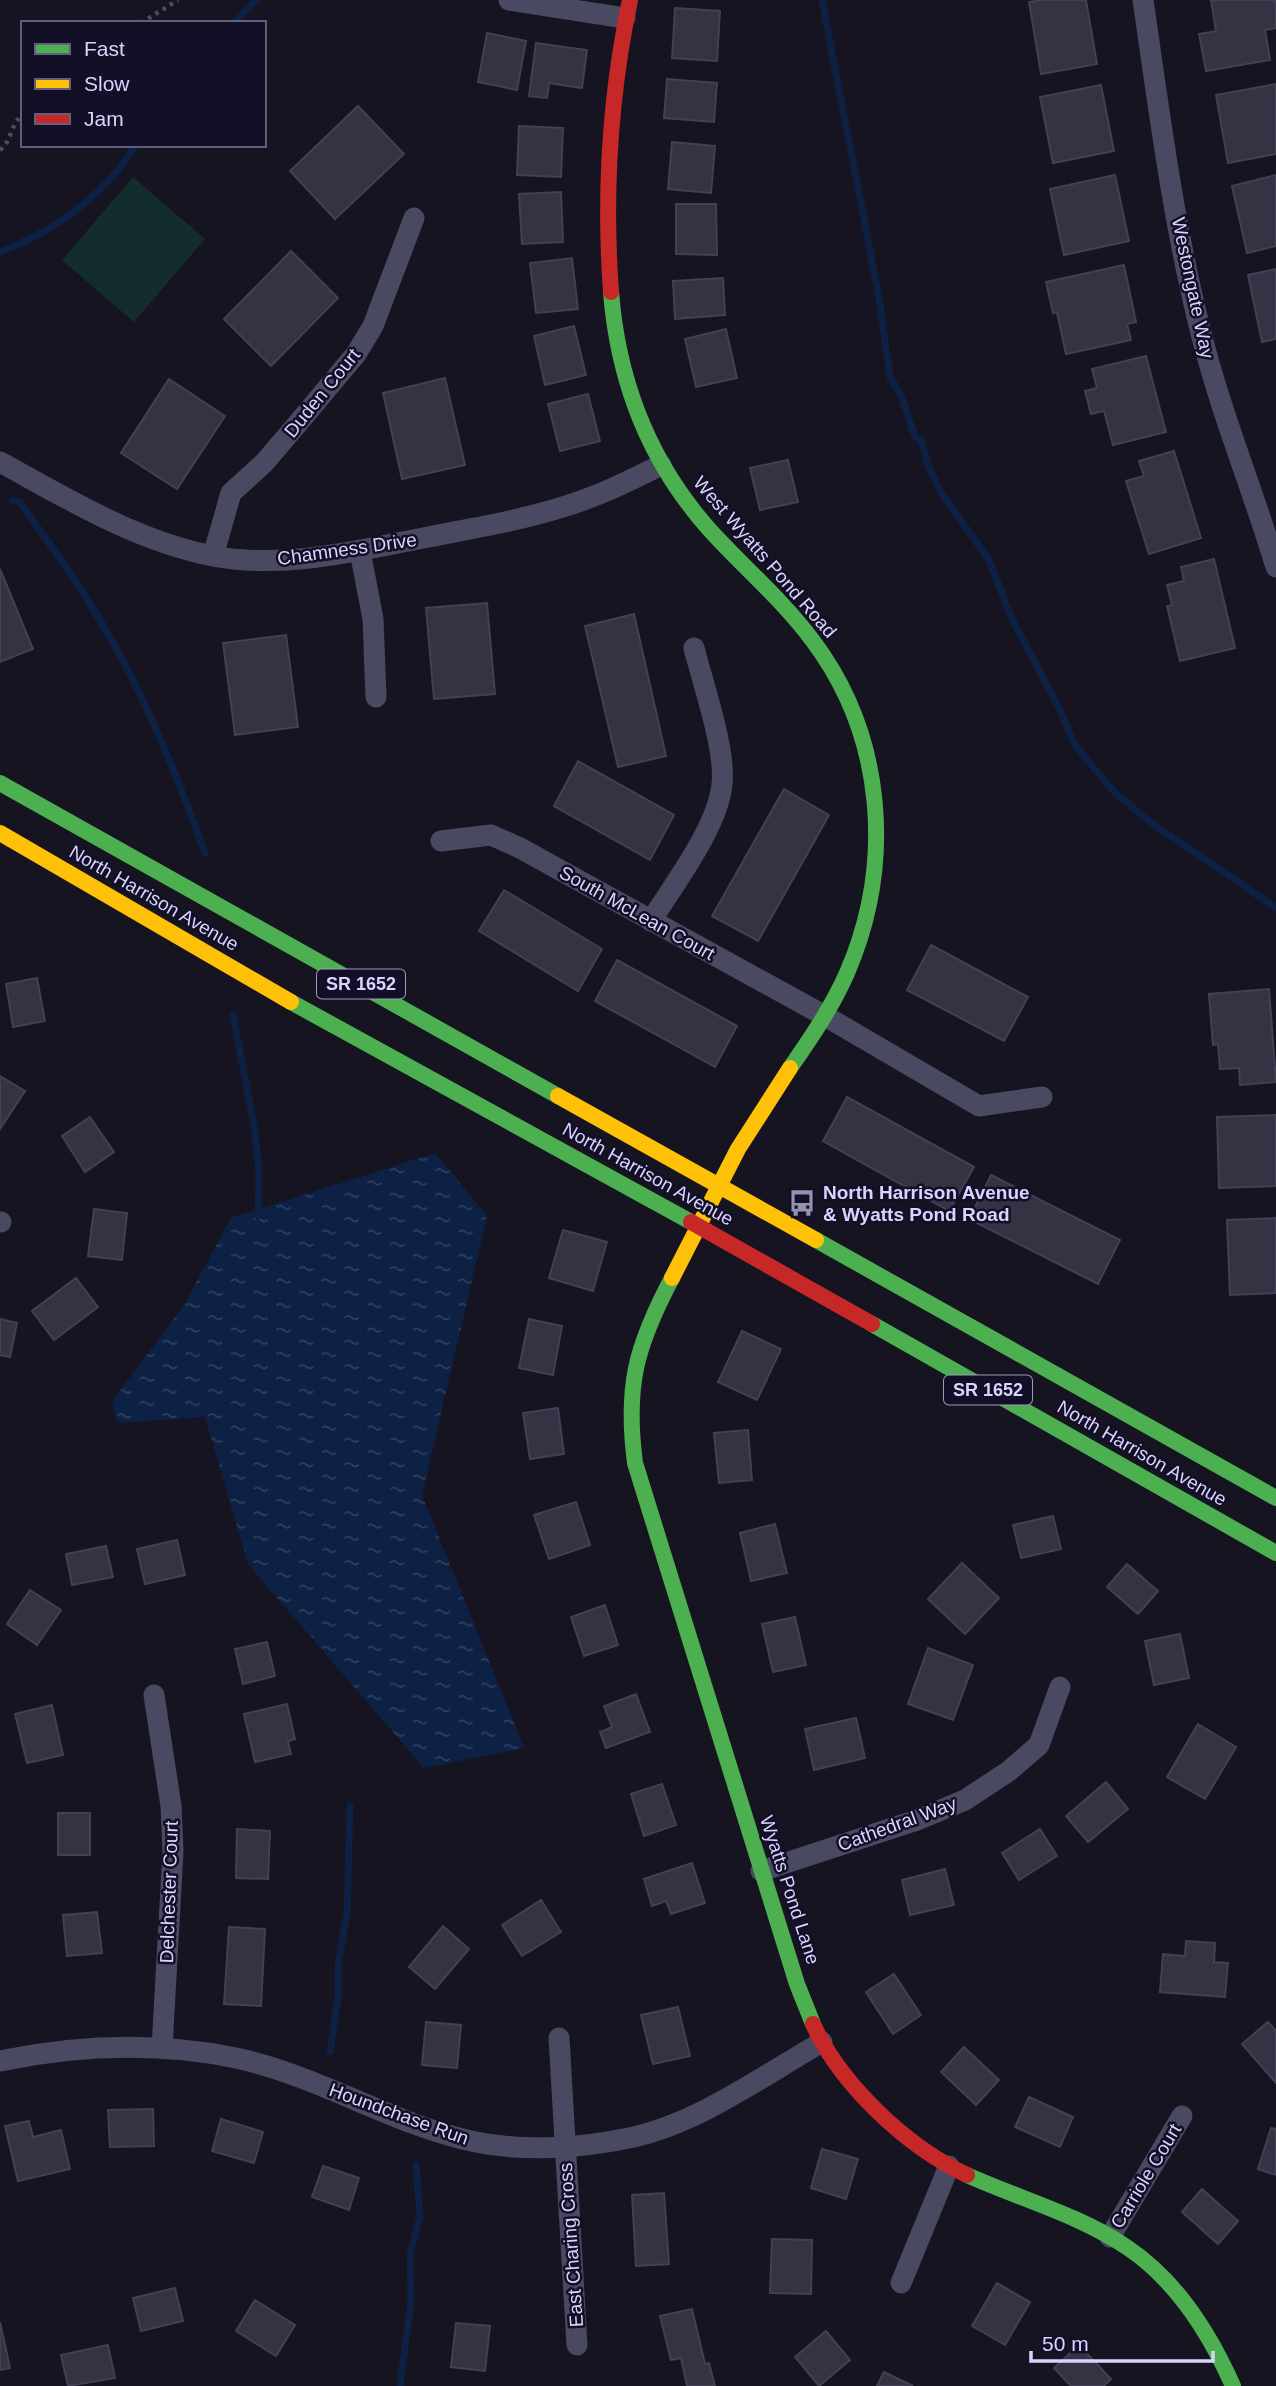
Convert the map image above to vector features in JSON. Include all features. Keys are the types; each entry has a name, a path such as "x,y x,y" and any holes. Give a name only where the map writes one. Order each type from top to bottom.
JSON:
{"main road":[{"name":"West Wyatts Pond Road","path":"627,9 615,96 608,190 610,279 615,335 628,385 641,424 661,465 689,505 800,625 822,654 848,703 863,739 877,809 874,881 869,912 856,948 825,1016 738,1148 700,1227"},
{"name":"North Harrison Avenue","path":"0,783 1276,1498"},
{"name":"North Harrison Avenue","path":"0,833 283,997 700,1227 1276,1553"},
{"name":"Wyatts Pond Lane","path":"700,1227 648,1322 632,1377 629,1431 645,1500 797,1984 809,2014 822,2042 849,2078 881,2113 913,2141 949,2166 1110,2237 1136,2253 1161,2274 1185,2301 1220,2356 1233,2386"}],"street":[{"path":"509,0 627,9"},
{"name":"Westongate Way","path":"1143,0 1168,166 1200,329 1225,419 1276,567"},
{"name":"Duden Court","path":"213,556 231,493 264,463 299,422 356,354 373,326 414,218"},
{"name":"Chamness Drive","path":"0,462 114,523 163,542 213,556 271,561 360,551 568,506 610,490 661,465"},
{"path":"360,551 373,619 376,696"},
{"path":"651,921 713,817 722,785 722,759 694,648"},
{"name":"South McLean Court","path":"442,841 491,835 520,848 825,1016 979,1106 1042,1097"},
{"name":"Cathedral Way","path":"761,1871 917,1820 965,1800 1009,1772 1039,1745 1060,1687"},
{"name":"Delchester Court","path":"154,1695 171,1805 173,1852 162,2048"},
{"name":"East Charing Cross","path":"559,2038 577,2345"},
{"name":"Houndchase Run","path":"0,2062 68,2050 162,2048 237,2059 268,2067 414,2123 476,2142 513,2147 565,2146 599,2144 631,2137 684,2119 822,2042"},
{"name":"Carriole Court","path":"1110,2237 1182,2116"},
{"path":"901,2283 949,2166"}],"path":[{"path":"144,21 178,0"},
{"path":"0,150 7,143 14,121 21,116"}],"green space":[{"path":"133,177 205,239 134,322 62,260"}],"water":[{"path":"435,1153 487,1216 422,1495 524,1748 424,1768 248,1564 205,1417 117,1423 112,1401 183,1307 231,1218"}],"building":[{"path":"1086,0 1097,64 1041,74 1029,2"},
{"path":"1211,0 1276,0 1276,28 1265,30 1270,60 1206,71 1199,34 1216,31"},
{"path":"675,8 720,11 717,61 672,58"},
{"path":"487,33 526,41 517,90 478,82"},
{"path":"536,43 587,50 582,88 549,83 547,98 529,96"},
{"path":"667,79 717,83 714,122 664,118"},
{"path":"1276,84 1276,154 1228,163 1216,95"},
{"path":"1101,85 1114,151 1053,163 1040,97"},
{"path":"358,106 404,154 335,219 290,171"},
{"path":"519,126 563,128 561,177 517,175"},
{"path":"672,142 715,146 711,193 668,189"},
{"path":"1115,175 1129,241 1064,255 1050,189"},
{"path":"1276,175 1276,246 1247,253 1232,186"},
{"path":"561,192 563,242 522,244 519,194"},
{"path":"676,204 716,204 717,255 676,254"},
{"path":"291,251 338,298 271,366 224,319"},
{"path":"572,258 578,309 536,313 530,263"},
{"path":"1124,265 1136,322 1127,324 1131,340 1066,354 1057,312 1053,313 1046,282"},
{"path":"1276,269 1276,339 1262,342 1248,275"},
{"path":"723,278 725,315 675,319 673,281"},
{"path":"574,326 586,375 545,385 534,336"},
{"path":"726,329 737,378 696,387 685,339"},
{"path":"1146,356 1166,432 1113,445 1104,411 1091,414 1085,391 1097,388 1092,369"},
{"path":"445,378 465,465 402,479 383,393"},
{"path":"169,379 225,416 177,489 121,453"},
{"path":"588,394 600,441 560,451 548,404"},
{"path":"1174,451 1201,538 1149,554 1126,481 1144,476 1139,461"},
{"path":"788,460 798,502 760,510 750,468"},
{"path":"1214,559 1235,648 1180,661 1167,606 1172,605 1167,585 1184,581 1181,567"},
{"path":"0,569 33,649 0,662"},
{"path":"487,603 495,694 434,699 426,608"},
{"path":"634,614 666,756 618,767 585,626"},
{"path":"286,635 298,727 235,735 223,643"},
{"path":"578,761 674,815 650,860 554,806"},
{"path":"784,789 829,815 758,941 712,916"},
{"path":"504,890 602,949 578,991 479,931"},
{"path":"931,945 1028,997 1004,1041 907,990"},
{"path":"617,960 737,1026 715,1067 595,1001"},
{"path":"37,978 45,1021 13,1027 6,984"},
{"path":"1269,989 1276,1082 1240,1085 1239,1068 1220,1069 1218,1044 1213,1045 1209,994"},
{"path":"0,1076 25,1091 0,1129"},
{"path":"847,1097 974,1167 949,1211 823,1141"},
{"path":"1276,1115 1276,1186 1219,1188 1217,1117"},
{"path":"90,1117 114,1152 85,1172 62,1136"},
{"path":"991,1175 1120,1240 1098,1284 969,1219"},
{"path":"94,1209 127,1213 122,1260 88,1256"},
{"path":"1276,1218 1276,1293 1230,1295 1227,1220"},
{"path":"563,1230 607,1242 593,1291 549,1278"},
{"path":"76,1278 98,1307 54,1340 32,1311"},
{"path":"0,1319 17,1323 10,1357 0,1355"},
{"path":"529,1319 562,1326 553,1375 519,1368"},
{"path":"742,1331 781,1349 757,1400 718,1382"},
{"path":"558,1408 564,1454 530,1459 523,1413"},
{"path":"748,1430 752,1480 719,1483 714,1433"},
{"path":"576,1502 590,1545 549,1559 534,1515"},
{"path":"1053,1516 1061,1549 1021,1558 1013,1525"},
{"path":"775,1524 787,1573 751,1581 740,1533"},
{"path":"177,1540 185,1575 145,1584 137,1549"},
{"path":"106,1546 113,1577 72,1585 66,1554"},
{"path":"962,1563 999,1598 965,1634 928,1599"},
{"path":"1127,1564 1158,1591 1138,1614 1107,1587"},
{"path":"30,1590 61,1610 37,1645 7,1624"},
{"path":"605,1605 618,1645 584,1656 571,1617"},
{"path":"795,1617 806,1665 773,1672 762,1624"},
{"path":"1180,1634 1189,1678 1154,1685 1145,1641"},
{"path":"267,1642 275,1676 243,1684 235,1649"},
{"path":"928,1648 973,1665 953,1720 908,1704"},
{"path":"636,1694 650,1732 606,1748 600,1732 612,1727 604,1706"},
{"path":"287,1704 295,1739 288,1741 291,1754 255,1762 244,1714"},
{"path":"52,1705 63,1755 27,1763 15,1714"},
{"path":"856,1718 865,1758 814,1770 805,1729"},
{"path":"1198,1724 1236,1747 1205,1799 1167,1777"},
{"path":"1106,1782 1128,1809 1088,1842 1066,1816"},
{"path":"662,1784 676,1825 644,1836 631,1794"},
{"path":"58,1813 90,1813 90,1855 58,1855"},
{"path":"237,1829 270,1831 268,1879 236,1878"},
{"path":"1040,1829 1057,1856 1019,1880 1002,1853"},
{"path":"692,1863 705,1903 671,1914 666,1901 652,1906 644,1879"},
{"path":"945,1869 954,1905 910,1915 902,1880"},
{"path":"541,1900 561,1932 522,1956 502,1925"},
{"path":"97,1912 102,1953 67,1956 63,1915"},
{"path":"443,1926 469,1949 435,1989 409,1967"},
{"path":"229,1927 265,1929 261,2006 224,2004"},
{"path":"1186,1941 1215,1943 1214,1962 1228,1963 1225,1997 1160,1992 1163,1954 1185,1956"},
{"path":"894,1974 921,2015 893,2034 866,1992"},
{"path":"678,2007 690,2056 653,2064 641,2015"},
{"path":"426,2022 461,2025 457,2068 422,2065"},
{"path":"1268,2022 1276,2031 1276,2083 1242,2044"},
{"path":"964,2047 999,2080 976,2105 941,2072"},
{"path":"1029,2097 1073,2117 1060,2147 1015,2127"},
{"path":"153,2109 154,2146 110,2147 108,2110"},
{"path":"221,2119 263,2132 254,2163 212,2151"},
{"path":"29,2121 33,2137 61,2130 70,2169 18,2181 5,2126"},
{"path":"1271,2128 1276,2129 1276,2175 1258,2169"},
{"path":"822,2149 858,2159 846,2199 811,2188"},
{"path":"323,2166 359,2178 349,2210 312,2197"},
{"path":"1202,2189 1238,2221 1218,2244 1182,2212"},
{"path":"664,2193 669,2264 636,2266 632,2195"},
{"path":"772,2239 812,2240 811,2294 770,2293"},
{"path":"997,2283 1030,2302 1005,2345 972,2326"},
{"path":"175,2288 183,2321 141,2331 133,2298"},
{"path":"255,2300 295,2325 276,2356 236,2331"},
{"path":"692,2309 705,2364 709,2363 715,2386 687,2386 681,2358 671,2360 660,2316"},
{"path":"0,2322 10,2368 0,2370"},
{"path":"456,2323 490,2326 485,2371 451,2367"},
{"path":"826,2331 850,2360 819,2386 795,2357"},
{"path":"108,2345 115,2378 68,2386 61,2355"},
{"path":"1079,2345 1111,2379 1104,2386 1071,2386 1054,2368"},
{"path":"884,2372 913,2386 877,2386"}],"waterway":[{"path":"235,21 257,0"},
{"path":"822,0 879,298 890,377 901,395 915,437 921,440 929,468 942,494 989,560 1011,617 1059,708 1075,745 1113,791 1149,821 1276,908"},
{"path":"0,252 39,234 77,209 110,180 135,147"},
{"path":"12,501 20,502 65,565 108,633 140,694 168,757 205,853"},
{"path":"233,1015 255,1131 259,1174 258,1216"},
{"path":"330,2051 338,1998 338,1964 347,1915 350,1806"},
{"path":"400,2386 411,2301 410,2255 420,2216 416,2165"}],"traffic: fast":[{"path":"611,292 615,325 629,388 653,447 687,502 708,528 788,611 813,641 837,678 855,718 868,759 875,802 876,845 872,889 862,931 835,998 790,1068"},
{"path":"0,783 558,1096"},
{"path":"291,1002 691,1222"},
{"path":"816,1240 1276,1498"},
{"path":"672,1278 650,1325 636,1367 632,1411 635,1463 797,1984 813,2024"},
{"path":"872,1324 1276,1553"},
{"path":"967,2175 1090,2226 1146,2261 1190,2309 1233,2386"}],"traffic: slow":[{"path":"0,833 291,1002"},
{"path":"672,1278 738,1149 790,1068"},
{"path":"558,1096 816,1240"}],"traffic: jam":[{"path":"611,292 608,219 610,145 630,0"},
{"path":"691,1222 872,1324"},
{"path":"813,2024 840,2069 878,2112 922,2148 967,2175"}],"place":[{"name":"North Harrison Avenue & Wyatts Pond Road","path":"802,1203"}]}
